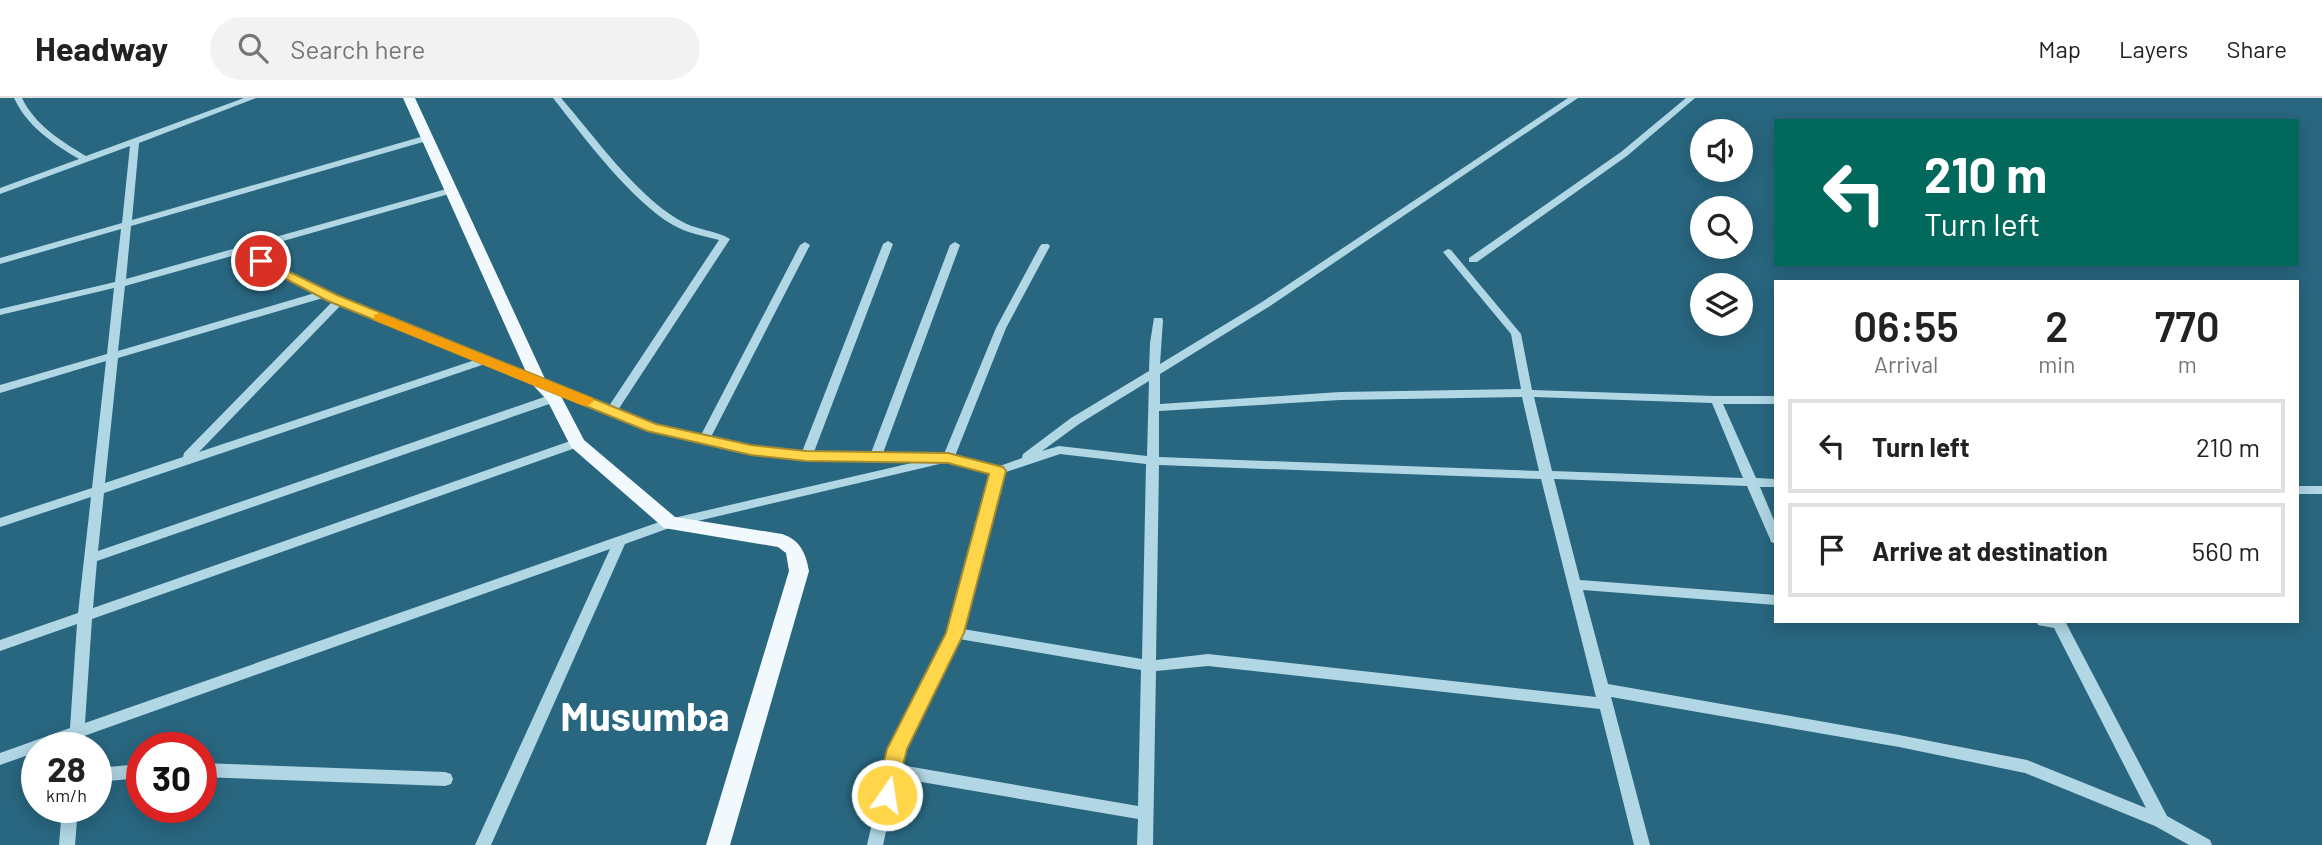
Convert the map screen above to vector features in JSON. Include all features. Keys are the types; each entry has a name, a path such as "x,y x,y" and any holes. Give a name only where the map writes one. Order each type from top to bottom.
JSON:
{"main road":[{"path":"412,100 539,383 554,397 577,443 670,523 782,541 790,544 796,553 799,570 718,845"}],"street":[{"path":"18,98 23,113 52,139 85,159"},
{"path":"0,191 252,98"},
{"path":"557,98 624,174 670,219 693,230 725,239 612,411"},
{"path":"875,845 897,749 955,633 998,471 1032,455 1075,421 1277,297 1574,98"},
{"path":"1473,260 1624,154 1691,98"},
{"path":"0,261 427,138"},
{"path":"135,142 85,615 77,732 670,523 948,458"},
{"path":"0,312 120,284 453,190"},
{"path":"806,456 888,244"},
{"path":"704,440 805,245"},
{"path":"876,456 955,245"},
{"path":"948,458 1001,328 1045,246"},
{"path":"241,251 339,301 652,428 751,450 806,456 948,458 998,471 1059,450 1153,461 1774,483"},
{"path":"1448,252 1516,334 1546,473 1642,845"},
{"path":"0,389 324,294"},
{"path":"184,460 339,301"},
{"path":"1145,845 1157,372 1155,343 1158,320"},
{"path":"0,523 484,361"},
{"path":"1154,408 1263,398 1527,393 1717,402 1774,400"},
{"path":"91,558 554,397"},
{"path":"1717,402 1774,534"},
{"path":"0,646 577,443"},
{"path":"2299,490 2322,490"},
{"path":"483,845 619,542"},
{"path":"1574,584 1774,600"},
{"path":"2060,623 2161,821"},
{"path":"955,633 1150,666 1208,660 1603,696 1899,741 2027,767 2161,821 2204,845"},
{"path":"0,759 21,752"},
{"path":"892,770 1146,814"},
{"path":"217,771 445,779"},
{"path":"67,845 69,823"}],"slow traffic":[{"path":"379,317 587,401"}],"district":[{"name":"Musumba","path":"645,715"}],"route":[{"path":"261,261 332,298 652,428 751,450 806,456 948,458 998,471 955,633 897,749 887,795"}]}
